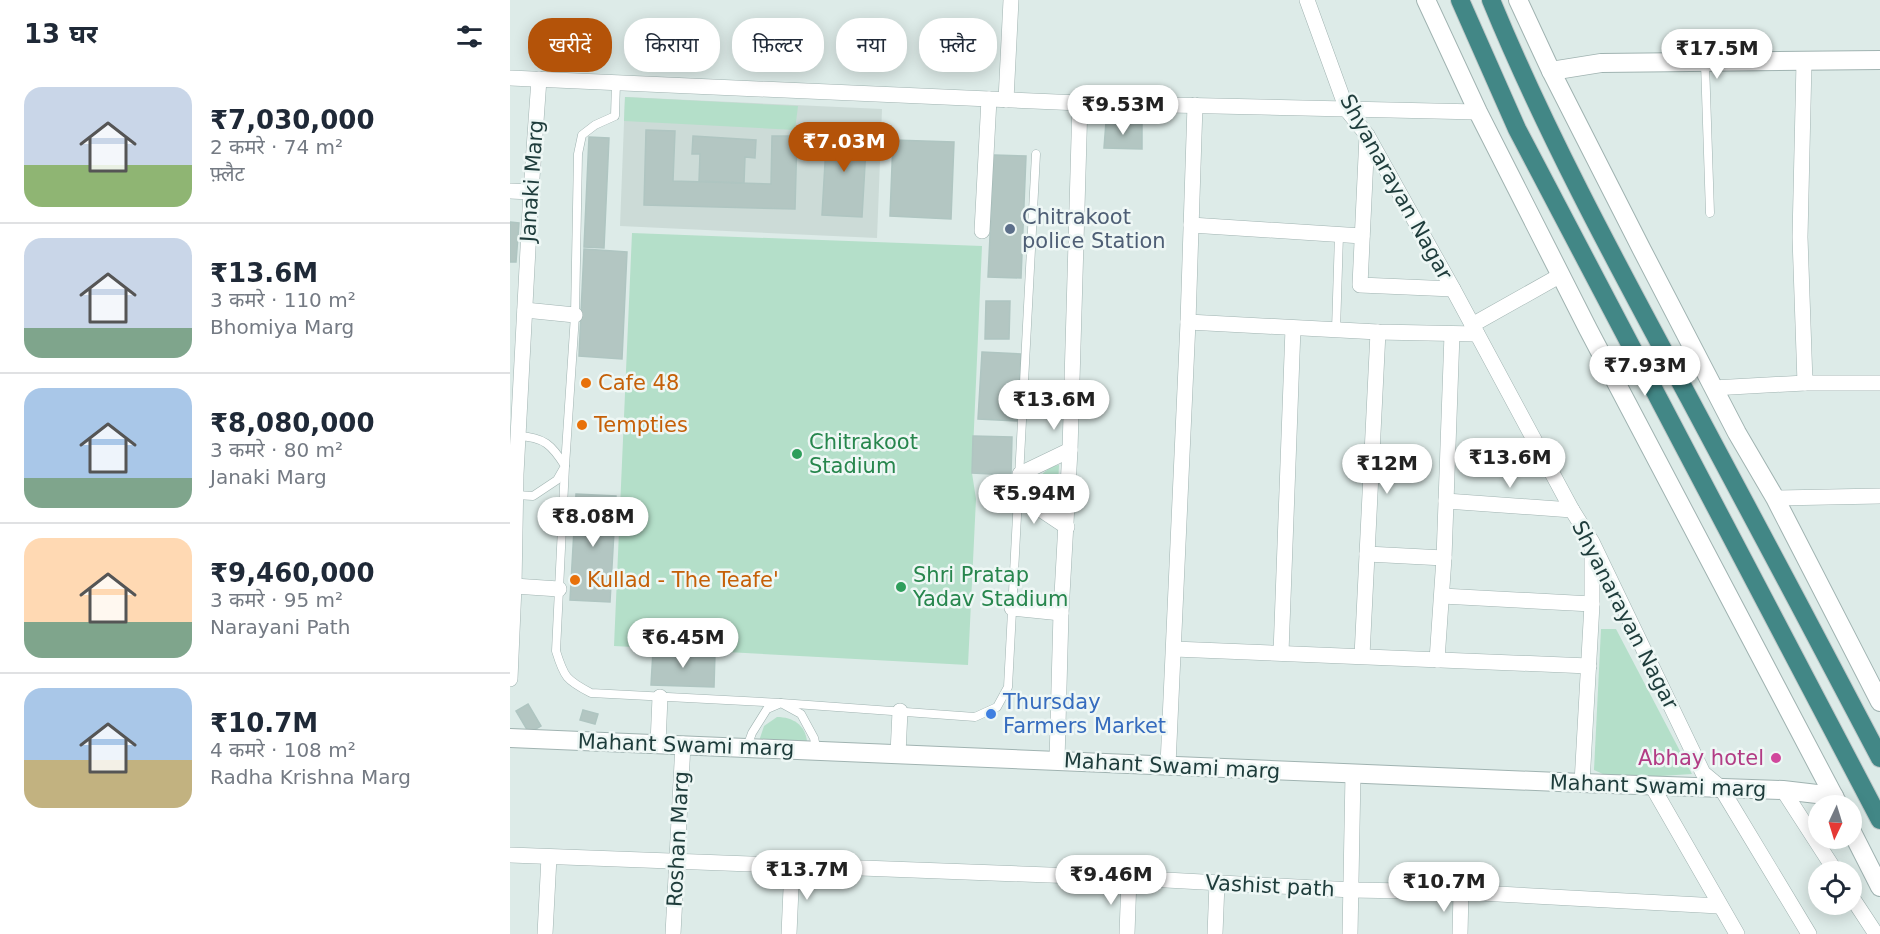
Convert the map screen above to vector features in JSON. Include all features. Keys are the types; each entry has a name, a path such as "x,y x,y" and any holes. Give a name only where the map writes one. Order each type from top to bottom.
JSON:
{"highway":[{"path":"1460,0 1517,129 1880,820"},
{"path":"1491,0 1530,88 1580,189 1880,758"}],"street":[{"path":"1006,99 1011,0"},
{"name":"Shyanarayan Nagar","path":"1307,0 1347,110 1367,135 1572,510 1592,542 1703,774 1721,788 1809,934"},
{"path":"1426,0 1478,112 1833,795"},
{"path":"1518,0 1551,71 1713,388 1775,498 1880,702"},
{"path":"1551,71 1601,63 1880,60"},
{"path":"1804,62 1800,237 1805,383"},
{"path":"510,78 1080,103 1478,112"},
{"name":"Janaki Marg","path":"510,679 516,495 513,474 518,436 539,79"},
{"path":"982,231 989,99"},
{"path":"1057,761 1061,613 1070,450 1080,103"},
{"path":"1168,765 1188,322 1195,105"},
{"path":"1367,135 1360,285 1453,289"},
{"path":"510,191 531,192"},
{"path":"1191,225 1362,236"},
{"path":"1188,322 1452,334 1475,330 1561,274"},
{"path":"525,309 575,315"},
{"path":"1281,654 1293,328"},
{"path":"1362,656 1378,332"},
{"path":"1437,660 1444,558 1452,334"},
{"path":"1713,388 1805,383 1880,383"},
{"path":"1020,474 1070,450"},
{"path":"1019,495 1067,527"},
{"path":"1775,498 1880,496"},
{"path":"1446,501 1572,510"},
{"path":"1582,783 1592,604 1592,542"},
{"path":"1367,554 1444,558"},
{"path":"514,586 559,589"},
{"path":"1442,596 1592,604"},
{"path":"1012,608 1061,613"},
{"path":"1174,650 1589,666"},
{"path":"658,744 660,697"},
{"path":"898,754 900,711"},
{"name":"Mahant Swami marg","path":"510,738 1783,790 1808,795"},
{"name":"Roshan Marg","path":"673,934 683,744"},
{"path":"1350,934 1353,774"},
{"path":"1652,786 1737,934"},
{"path":"1783,790 1829,861"},
{"path":"1861,849 1880,887"},
{"name":"Vashist path","path":"510,855 1129,878 1352,890 1461,892 1719,906"},
{"path":"546,934 549,857"},
{"path":"789,934 792,866"},
{"path":"1127,934 1129,878"},
{"path":"1215,934 1216,883"},
{"path":"1460,934 1461,892"},
{"path":"1862,913 1876,934"}],"lane":[{"path":"1705,63 1710,213"},
{"path":"616,82 615,116 595,125 582,135 578,154 575,315 556,651 562,672 574,685 591,693 781,703 975,717 997,707 1008,687 1036,154"},
{"path":"1335,330 1339,235"},
{"path":"518,436 536,437 545,442 554,448 565,466"},
{"path":"516,495 533,496 557,480 565,466"},
{"path":"747,748 752,733 767,709 781,703"},
{"path":"781,703 801,714 814,738 817,751"}],"shaded area":[{"path":"625,97 882,109 877,238 620,226"}],"green space":[{"path":"625,97 798,106 795,130 624,121"},
{"name":"Chitrakoot Stadium","path":"632,233 982,246 972,473 976,499 968,665 614,646"},
{"path":"1059,465 1057,507 1043,502 1038,496 1036,485 1042,474"},
{"path":"1601,629 1616,629 1692,774 1614,779 1594,770"},
{"path":"777,717 788,718 801,726 807,741 759,741 764,726"}],"building":[{"path":"1106,122 1142,123 1142,149 1104,148"},
{"path":"827,128 867,130 862,217 822,215"},
{"path":"646,130 675,131 673,181 771,184 772,136 797,136 795,209 644,205"},
{"path":"693,136 756,140 755,158 745,157 744,183 699,181 700,154 692,154"},
{"path":"589,137 609,138 604,248 584,247"},
{"path":"893,140 954,142 951,219 890,216"},
{"path":"994,155 1026,156 1021,278 988,277"},
{"path":"510,222 519,223 516,262 510,262"},
{"path":"584,249 627,252 622,359 579,356"},
{"path":"986,301 1010,301 1009,339 985,339"},
{"path":"982,352 1021,354 1017,421 978,419"},
{"path":"973,436 1012,437 1011,475 972,473"},
{"path":"576,494 616,496 610,602 570,600"},
{"path":"653,651 715,653 714,687 651,685"},
{"path":"528,704 541,726 529,733 516,711"},
{"path":"583,710 598,714 595,724 580,720"}],"place":[{"name":"Chitrakoot police Station","path":"1010,229"},
{"name":"Cafe 48","path":"586,383"},
{"name":"Tempties","path":"582,425"},
{"name":"Chitrakoot Stadium","path":"797,454"},
{"name":"Kullad - The Teafe'","path":"575,580"},
{"name":"Shri Pratap Yadav Stadium","path":"901,587"},
{"name":"Thursday Farmers Market","path":"991,714"},
{"name":"Abhay hotel","path":"1776,758"}]}
